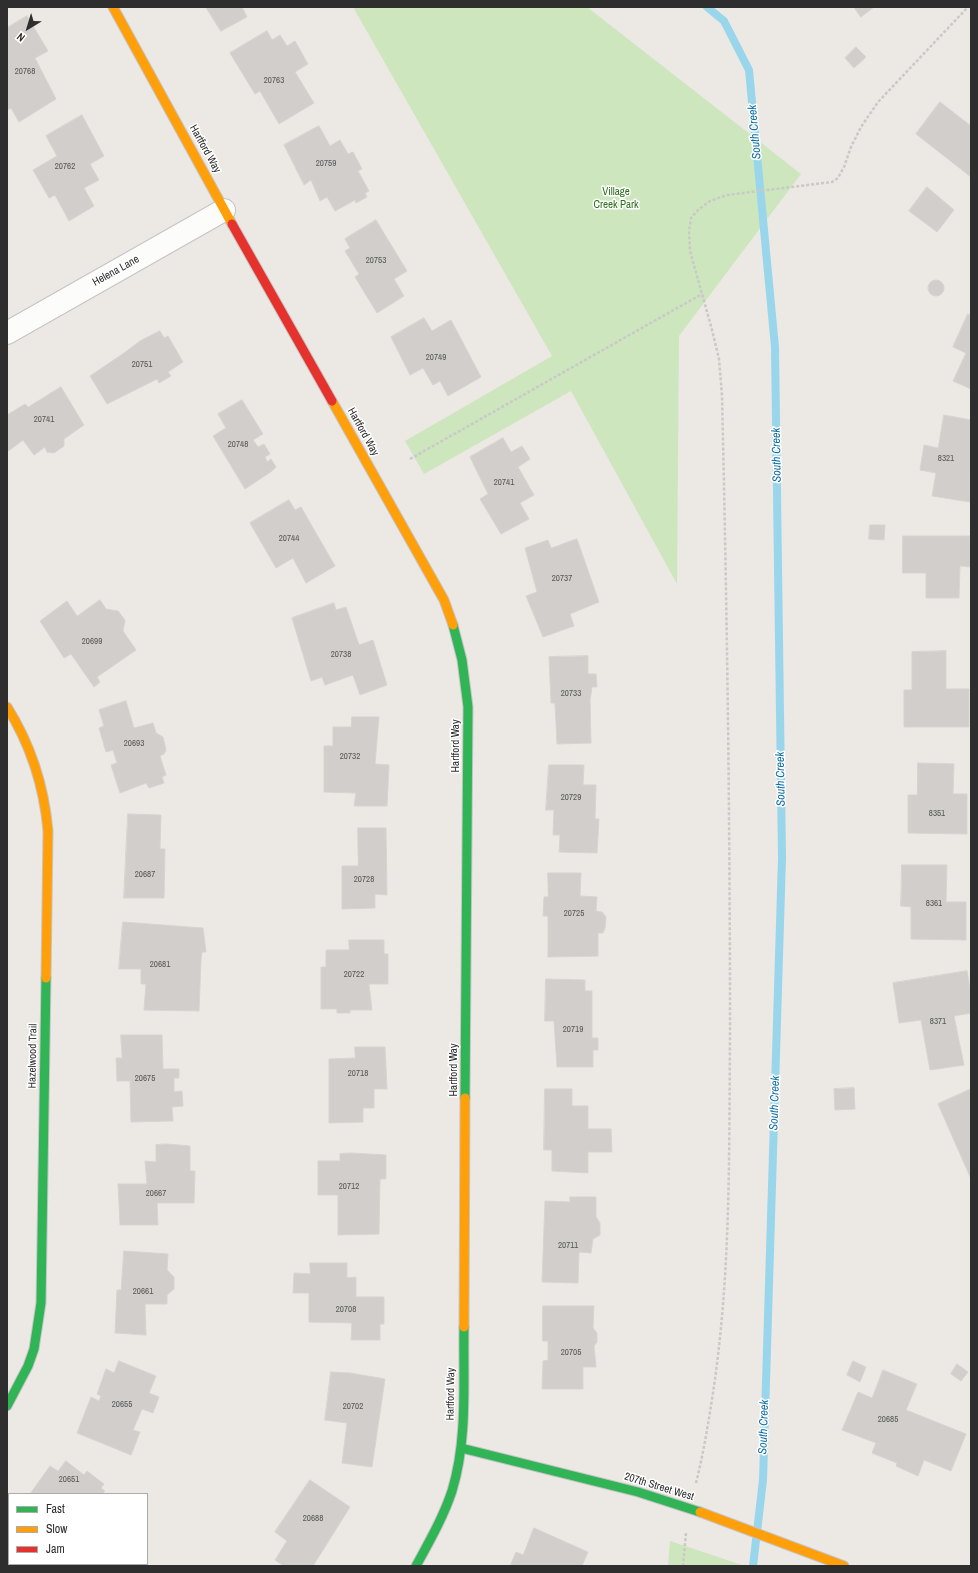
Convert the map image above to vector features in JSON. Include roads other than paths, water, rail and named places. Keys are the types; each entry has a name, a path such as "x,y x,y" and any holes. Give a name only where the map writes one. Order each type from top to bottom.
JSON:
{"street":[{"name":"Hartford Way","path":"113,7 224,210 444,600 453,623 465,671 468,694 468,731 463,1417 461,1448 452,1490 430,1542 416,1566"},
{"name":"Helena Lane","path":"7,333 224,210"},
{"name":"Hazelwood Trail","path":"7,707 18,725 40,779 47,809 48,831 41,1303 34,1349 28,1366 7,1406"},
{"name":"207th Street West","path":"461,1448 638,1492 688,1508 844,1566"}],"waterway":[{"name":"South Creek","path":"707,7 724,21 749,70 775,347 782,858 763,1480 753,1566"}],"park label":[{"name":"Village Creek Park","path":"616,198"}]}
